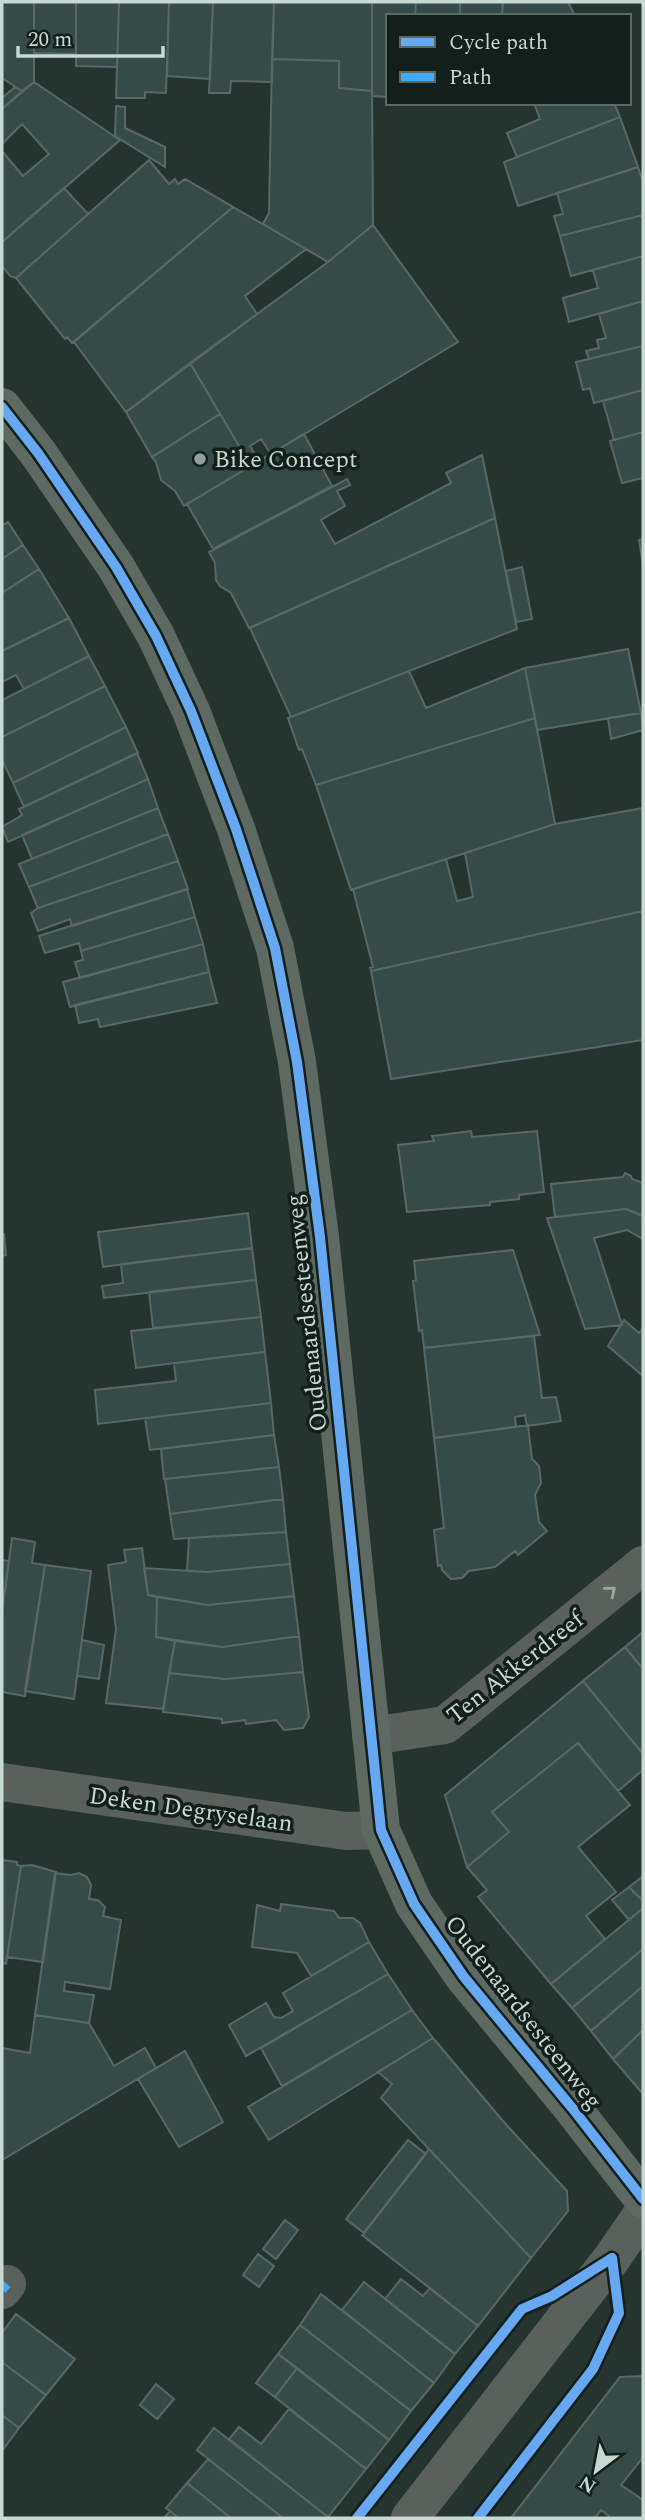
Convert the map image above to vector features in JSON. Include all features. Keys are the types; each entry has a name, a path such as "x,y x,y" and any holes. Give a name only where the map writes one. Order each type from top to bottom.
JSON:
{"main road":[{"name":"Oudenaardsesteenweg","path":"2,407 38,453 116,567 156,636 191,710 232,817 275,948 297,1062 320,1237 381,1830 414,1904 464,1978 573,2109 643,2199"}],"street":[{"name":"Ten Akkerdreef","path":"371,1737 445,1725 643,1565"},
{"name":"Deken Degryselaan","path":"2,1782 346,1831 381,1830"},
{"path":"410,2518 612,2258 643,2213"}],"building":[{"path":"2,2 34,2 34,82 22,91 2,78"},
{"path":"34,2 76,2 76,54 34,53"},
{"path":"76,2 119,2 117,67 76,66"},
{"path":"119,2 169,2 166,93 145,92 145,98 116,98"},
{"path":"169,2 213,2 210,79 167,76"},
{"path":"213,2 274,2 272,82 231,81 230,93 209,93"},
{"path":"274,2 372,2 372,91 339,88 339,61 272,59"},
{"path":"372,2 416,2 415,14 386,14 386,97 372,96"},
{"path":"416,2 460,2 460,14 415,14"},
{"path":"460,2 503,2 502,14 460,14"},
{"path":"503,2 568,2 574,14 502,14"},
{"path":"272,59 339,61 339,88 372,91 373,225 328,262 263,224 269,213"},
{"path":"34,82 120,140 2,242 2,151 23,176 49,154 22,124 2,144 2,109"},
{"path":"15,87 22,91 2,109 2,98"},
{"path":"535,105 615,105 620,117 517,157 507,133 540,119"},
{"path":"116,106 125,107 125,128 165,147 165,167 115,136"},
{"path":"620,117 638,167 518,206 504,162"},
{"path":"149,160 169,184 175,179 178,184 185,179 233,207 72,343 67,337 65,339 16,278"},
{"path":"638,167 643,182 643,215 560,236 554,216 563,214 557,193"},
{"path":"64,188 88,214 16,278 10,276 2,266 2,242"},
{"path":"233,207 306,249 245,296 257,314 126,412 74,342"},
{"path":"643,215 643,256 571,276 560,236"},
{"path":"373,225 458,342 271,454 261,439 250,446 258,459 265,458 251,466 190,363 328,262"},
{"path":"643,256 643,301 569,322 563,298 598,288 593,270"},
{"path":"643,301 643,346 589,359 586,351 599,348 597,340 606,338 599,314"},
{"path":"643,346 643,390 594,403 590,388 583,390 576,362"},
{"path":"190,363 220,414 152,457 126,412"},
{"path":"643,390 643,432 614,440 603,401"},
{"name":"Bike Concept","path":"220,414 251,466 184,506 175,491 161,480 152,457"},
{"path":"643,432 643,478 622,483 610,441"},
{"path":"304,434 332,486 213,549 187,504"},
{"path":"482,455 495,518 249,628 231,593 216,580 215,563 209,552 347,479 350,485 337,491 345,506 321,520 335,544 451,483 446,473"},
{"path":"495,518 517,629 291,717 250,628"},
{"path":"8,522 23,545 2,559 2,526"},
{"path":"643,539 643,565 639,540"},
{"path":"23,545 39,569 2,593 2,559"},
{"path":"522,567 532,619 516,622 506,571"},
{"path":"39,569 69,618 2,651 2,593"},
{"path":"69,618 89,656 24,689 16,675 2,682 2,651"},
{"path":"628,649 641,713 537,730 525,668"},
{"path":"89,656 105,686 2,737 2,700"},
{"path":"525,668 535,718 316,785 302,749 299,750 288,718 409,671 426,708"},
{"path":"105,686 126,727 13,783 2,760 2,737"},
{"path":"641,713 643,730 611,739 608,718"},
{"path":"535,718 555,824 351,890 316,785"},
{"path":"126,727 138,753 24,807 13,783"},
{"path":"137,753 148,779 8,842 2,827 22,815 19,809"},
{"path":"148,779 158,808 32,859 22,835"},
{"path":"158,808 168,834 29,887 19,864"},
{"path":"643,808 643,911 371,971 370,968 373,967 353,889 446,859 457,901 473,897 465,853 555,824"},
{"path":"168,834 178,861 38,908 29,887"},
{"path":"178,861 188,889 72,926 70,919 38,931 31,913 38,908"},
{"path":"187,889 195,917 81,951 79,943 45,953 39,936"},
{"path":"643,911 643,1040 391,1079 371,971"},
{"path":"195,917 203,944 80,978 75,962 83,960 81,951"},
{"path":"203,944 209,972 70,1007 63,982"},
{"path":"209,972 217,1003 100,1027 98,1019 79,1023 75,1005"},
{"path":"471,1131 472,1137 537,1131 544,1192 519,1195 519,1199 490,1202 490,1205 407,1212 398,1145 434,1141 432,1136"},
{"path":"625,1173 643,1183 643,1216 626,1209 555,1217 551,1184 623,1177"},
{"path":"626,1209 643,1216 643,1239 627,1230 594,1238 622,1325 585,1329 547,1218"},
{"path":"248,1213 252,1248 103,1267 98,1232"},
{"path":"2,1234 6,1255 2,1256"},
{"path":"252,1248 256,1280 104,1298 102,1286 123,1283 121,1264"},
{"path":"513,1250 540,1335 424,1348 422,1330 419,1331 413,1281 416,1280 414,1261"},
{"path":"256,1280 261,1317 153,1328 149,1292"},
{"path":"261,1317 265,1352 136,1368 131,1331"},
{"path":"624,1320 639,1333 643,1328 643,1376 608,1346"},
{"path":"534,1336 542,1398 556,1397 561,1421 527,1426 525,1415 515,1417 516,1427 434,1438 424,1348"},
{"path":"265,1352 271,1403 98,1424 95,1390 176,1381 174,1363"},
{"path":"271,1403 274,1435 150,1450 145,1418"},
{"path":"528,1425 532,1459 539,1466 541,1483 535,1495 539,1522 547,1531 518,1555 515,1551 495,1567 469,1571 462,1578 451,1579 441,1565 438,1566 434,1530 444,1528 434,1438"},
{"path":"274,1435 279,1467 164,1479 161,1449"},
{"path":"279,1467 283,1499 170,1514 165,1479"},
{"path":"283,1499 286,1532 174,1539 170,1514"},
{"path":"286,1532 290,1564 208,1572 187,1571 189,1538"},
{"path":"12,1538 35,1542 32,1563 45,1565 25,1696 2,1692 2,1612"},
{"path":"142,1548 148,1595 157,1597 156,1637 175,1641 163,1709 106,1703 116,1629 108,1565 126,1562 124,1550"},
{"path":"2,1560 9,1561 2,1612"},
{"path":"290,1564 294,1596 208,1605 148,1595 144,1568 208,1572"},
{"path":"45,1565 91,1571 74,1699 25,1691"},
{"path":"294,1596 299,1636 222,1647 156,1637 157,1597 208,1605"},
{"path":"643,1632 643,1669 625,1647"},
{"path":"299,1636 303,1672 225,1679 169,1673 175,1641 222,1647"},
{"path":"82,1640 104,1645 99,1679 77,1676"},
{"path":"625,1647 643,1669 643,1754 583,1681"},
{"path":"303,1672 309,1717 303,1728 284,1730 276,1720 246,1724 245,1720 222,1723 222,1719 163,1712 169,1673 225,1679"},
{"path":"583,1681 643,1754 643,1770 618,1791 578,1743 492,1812 509,1832 467,1867 445,1795"},
{"path":"578,1743 630,1805 578,1847 616,1892 586,1916 605,1939 551,1984 478,1897 487,1890 467,1867 509,1832 492,1812"},
{"path":"2,1860 17,1862 17,1865 21,1866 6,1964 2,1963"},
{"path":"32,1865 56,1872 43,1962 7,1957 21,1866"},
{"path":"55,1873 79,1873 87,1877 91,1885 89,1899 98,1900 105,1907 103,1916 121,1920 110,1989 65,1982 64,1991 94,1995 89,2023 35,2015"},
{"path":"643,1876 643,1901 629,1887"},
{"path":"629,1887 643,1901 643,1908 629,1920 612,1900"},
{"path":"281,1904 334,1911 339,1918 353,1918 360,1923 369,1942 311,1976 297,1953 252,1947 257,1905 280,1911"},
{"path":"643,1908 643,1949 572,2008 551,1984"},
{"path":"369,1942 388,1974 246,2056 229,2025 266,2003 274,2017 281,2018 293,2011 283,1993"},
{"path":"643,1949 643,1986 591,2031 572,2008"},
{"path":"388,1974 412,2010 282,2086 261,2048"},
{"path":"643,1986 643,2030 613,2059 591,2031"},
{"path":"412,2010 433,2038 269,2140 248,2107"},
{"path":"35,2015 89,2023 114,2066 145,2048 156,2068 2,2160 2,2048 30,2053"},
{"path":"643,2030 643,2094 613,2059"},
{"path":"433,2038 567,2191 568,2211 531,2258 381,2098 392,2084 378,2072"},
{"path":"185,2051 223,2122 179,2147 138,2079"},
{"path":"408,2140 426,2154 364,2233 346,2219"},
{"path":"429,2149 531,2258 478,2326 362,2235"},
{"path":"285,2220 298,2230 276,2259 263,2249"},
{"path":"258,2254 274,2266 259,2287 243,2275"},
{"path":"401,2279 423,2296 430,2288 478,2326 455,2354 385,2299"},
{"path":"364,2282 455,2354 434,2383 342,2310"},
{"path":"321,2294 434,2383 411,2411 300,2325"},
{"path":"16,2314 75,2359 46,2395 2,2362 2,2333"},
{"path":"300,2325 411,2411 389,2440 278,2354"},
{"path":"278,2354 297,2368 275,2397 256,2383"},
{"path":"2,2362 46,2395 19,2428 2,2415"},
{"path":"297,2368 389,2440 366,2469 275,2397"},
{"path":"643,2376 643,2462 641,2460 621,2485 643,2500 643,2518 608,2518 601,2510 595,2518 511,2518 620,2377"},
{"path":"156,2384 174,2399 157,2419 140,2405"},
{"path":"289,2409 366,2469 328,2517 229,2439 239,2427 261,2444"},
{"path":"2,2415 19,2428 2,2451"},
{"path":"214,2428 328,2518 283,2518 197,2450"},
{"path":"208,2459 283,2518 231,2518 187,2483"},
{"path":"187,2483 231,2518 179,2518 166,2508"},
{"path":"170,2511 179,2518 164,2518"}],"marked path":[{"path":"2,2290 7,2284"}],"cycle path":[{"path":"2,407 38,453 116,567 156,636 191,711 236,829 275,948 297,1062 320,1237 381,1830 414,1904 464,1977 643,2199"},
{"path":"357,2518 522,2309 552,2296 612,2258 619,2313 593,2369 478,2518"}],"place":[{"name":"Bike Concept","path":"200,459"}]}
